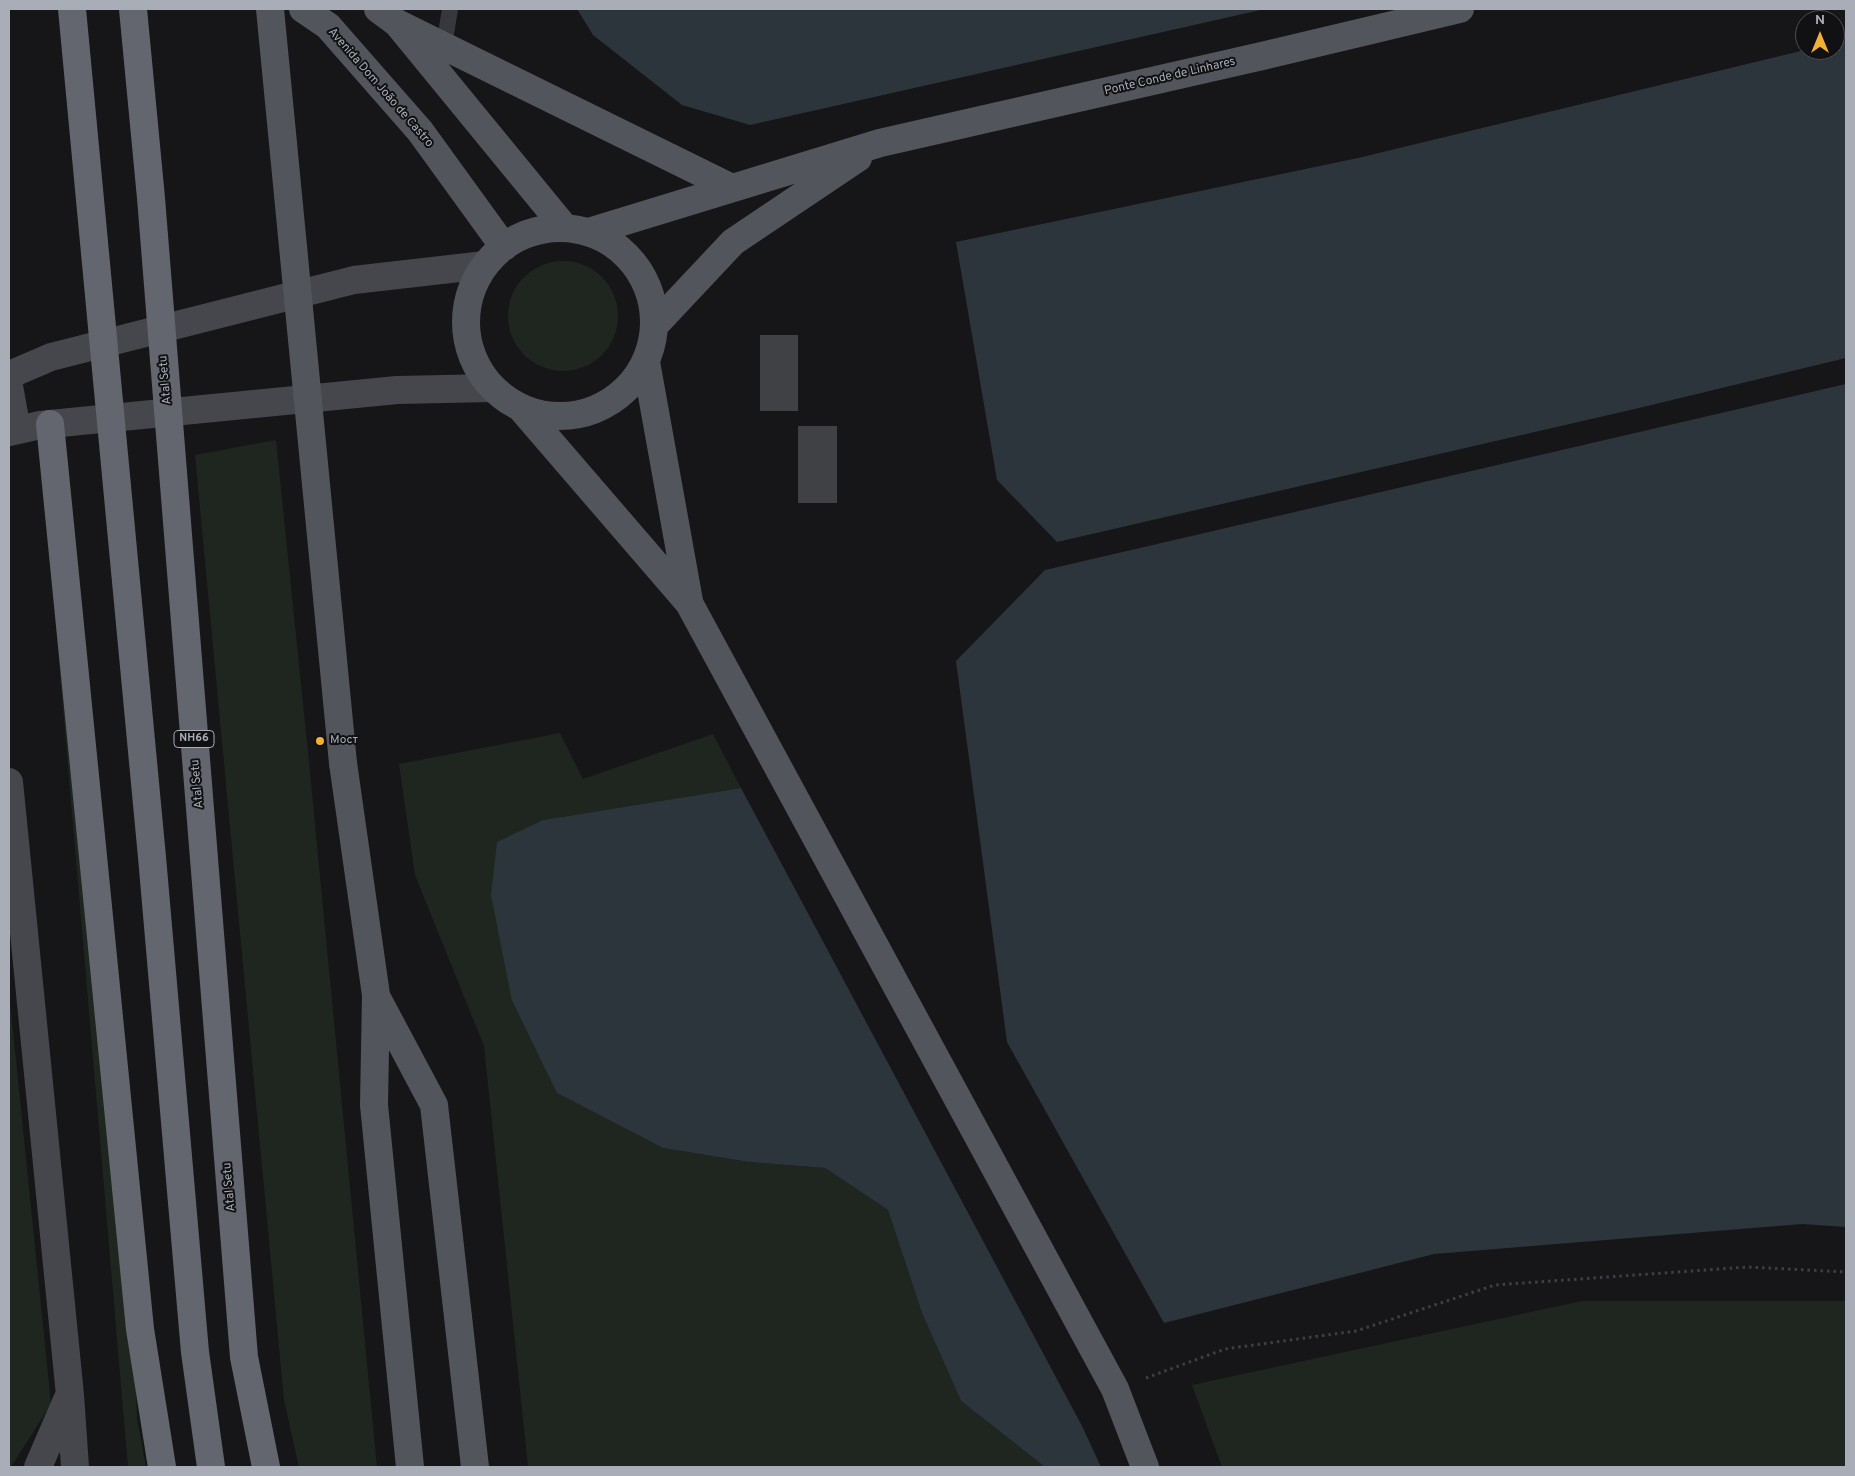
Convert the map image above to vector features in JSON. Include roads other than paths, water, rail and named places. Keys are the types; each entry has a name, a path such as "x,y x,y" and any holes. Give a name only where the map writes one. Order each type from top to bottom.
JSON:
{"highway":[{"path":"72,9 151,847 196,1352 211,1467"},
{"name":"Atal Setu","path":"133,9 153,228 244,1357 266,1467"},
{"path":"50,424 140,1330 162,1467"}],"main road":[{"path":"270,9 343,763 376,995 374,1105 410,1467"},
{"name":"Avenida Dom João de Castro","path":"302,9 328,26 420,131 494,256"},
{"name":"Ponte Conde de Linhares","path":"494,256 522,236 536,232 577,230 732,188 880,143 1460,9"},
{"path":"388,16 577,230 611,243 630,258 644,278 652,301 655,325 652,344 646,362 633,383 615,399 593,411 569,416 545,415 521,408 492,388 477,366 468,341 466,315 472,289 494,256"},
{"path":"388,16 444,46 732,188"},
{"path":"655,325 733,242 880,143"},
{"path":"9,375 51,357 354,280 494,256"},
{"path":"646,362 689,603"},
{"path":"9,386 16,425 10,431"},
{"path":"10,431 50,424 397,390 492,388"},
{"path":"521,408 689,603 1114,1389 1145,1467"},
{"path":"9,782 70,1395 75,1467"},
{"path":"376,995 434,1105 475,1467"},
{"path":"38,1467 70,1395"}],"lane":[{"path":"444,46 450,9"}],"place":[{"name":"Мост","path":"320,741"}]}
